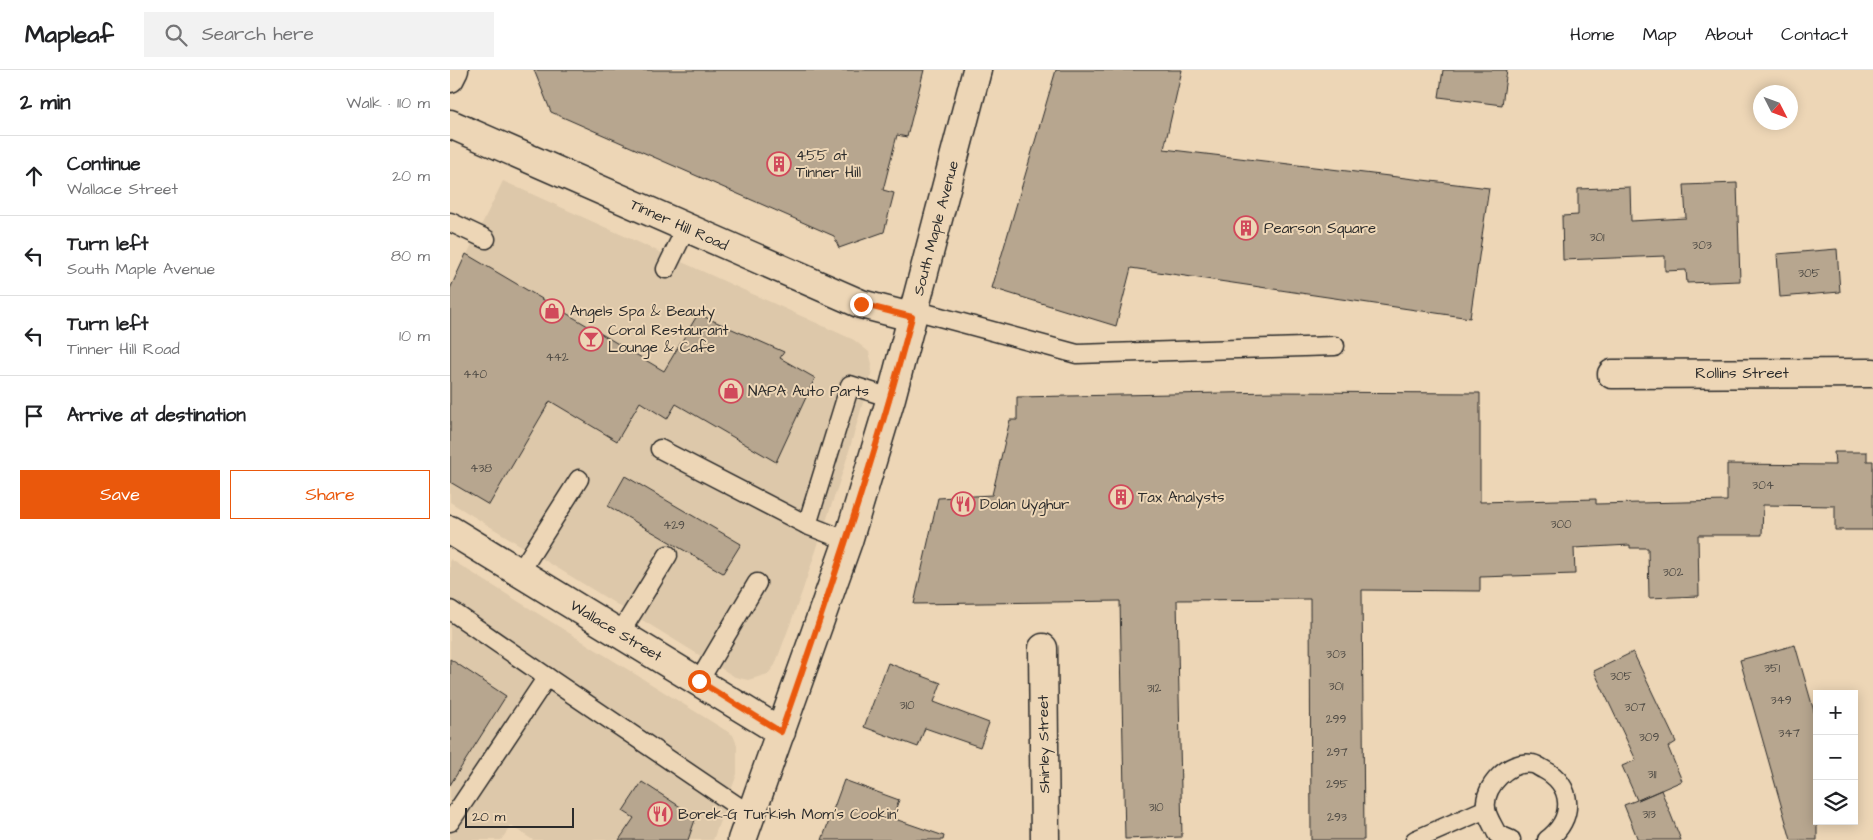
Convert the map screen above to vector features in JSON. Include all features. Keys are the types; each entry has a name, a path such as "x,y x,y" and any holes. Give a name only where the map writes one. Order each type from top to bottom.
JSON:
{"street":[{"path":"450,78 454,70"},
{"name":"South Maple Avenue","path":"747,828 848,541 891,398 977,70"},
{"name":"Tinner Hill Road","path":"450,124 861,304 913,314"},
{"name":"Rollins Street","path":"1612,374 1873,373"},
{"name":"Wallace Street","path":"450,530 781,732"},
{"name":"Shirley Street","path":"1043,648 1045,840"}],"lane":[{"path":"450,222 486,239"},
{"path":"666,269 686,228"},
{"path":"913,314 1077,354 1334,346"},
{"path":"807,524 850,385 891,398"},
{"path":"660,449 807,524 848,541"},
{"path":"520,572 579,479"},
{"path":"620,632 668,555"},
{"path":"699,681 758,583"},
{"path":"450,610 547,677 747,828"},
{"path":"450,822 547,677"},
{"path":"1511,840 1497,834 1486,809 1490,787 1508,768 1532,764 1556,776 1568,802 1566,818 1558,832 1547,840"},
{"path":"1415,840 1486,809"}],"shaded area":[{"path":"503,181 854,340 869,352 872,364 871,375 844,468 801,595 775,665 768,674 748,680 735,677 450,502 450,289"},
{"path":"450,559 733,735 737,745 737,774 713,840 533,840 511,826 501,840 450,840"}],"building":[{"name":"455 at Tinner Hill","path":"534,70 924,70 907,137 897,135 883,190 894,193 884,232 839,248 834,236 551,112"},
{"name":"Pearson Square","path":"1056,70 1182,70 1164,149 1489,188 1470,318 1131,268 1116,326 992,288"},
{"path":"1443,70 1507,70 1502,105 1439,97"},
{"path":"1737,183 1740,281 1687,283 1686,270 1665,271 1665,256 1563,260 1562,216 1578,215 1578,189 1630,187 1631,221 1686,218 1684,185"},
{"path":"1837,249 1840,292 1780,297 1777,254"},
{"path":"466,254 664,371 698,314 784,352 780,358 815,378 776,462 676,404 667,419 640,402 617,441 550,401 489,505 450,482 450,289"},
{"path":"1274,392 1480,393 1480,502 1596,499 1596,504 1727,501 1727,464 1835,465 1834,452 1867,452 1867,461 1873,461 1873,530 1835,530 1835,506 1763,505 1762,535 1698,535 1699,596 1649,598 1648,548 1630,548 1630,545 1574,548 1575,574 1480,577 1480,591 1362,590 1364,840 1311,840 1310,599 1177,600 1182,837 1125,839 1120,601 914,604 938,498 992,495 1010,420 1017,420 1017,397"},
{"path":"625,476 741,544 723,573 608,506"},
{"path":"1795,645 1813,708 1813,825 1817,825 1817,840 1791,840 1740,660"},
{"path":"1633,652 1676,742 1668,747 1682,781 1661,790 1681,840 1638,840 1624,805 1637,800 1622,766 1636,760 1594,671"},
{"path":"450,659 506,696 450,785"},
{"path":"888,663 941,683 934,702 989,723 980,747 925,728 918,747 864,727"},
{"path":"844,780 899,800 892,818 944,836 943,840 822,840"},
{"name":"Borek-G Turkish Mom's Cookin'","path":"642,782 696,817 688,840 619,840 634,818 623,811"}],"place":[{"name":"455 at Tinner Hill","path":"779,164"},
{"name":"Pearson Square","path":"1246,228"},
{"name":"Angels Spa & Beauty","path":"552,311"},
{"name":"Coral Restaurant Lounge & Cafe","path":"591,339"},
{"name":"NAPA Auto Parts","path":"731,391"},
{"name":"Tax Analysts","path":"1121,497"},
{"name":"Dolan Uyghur","path":"963,504"},
{"name":"Borek-G Turkish Mom's Cookin'","path":"660,814"}],"route":[{"path":"699,681 781,732 848,541 891,398 912,317 861,304"}]}
